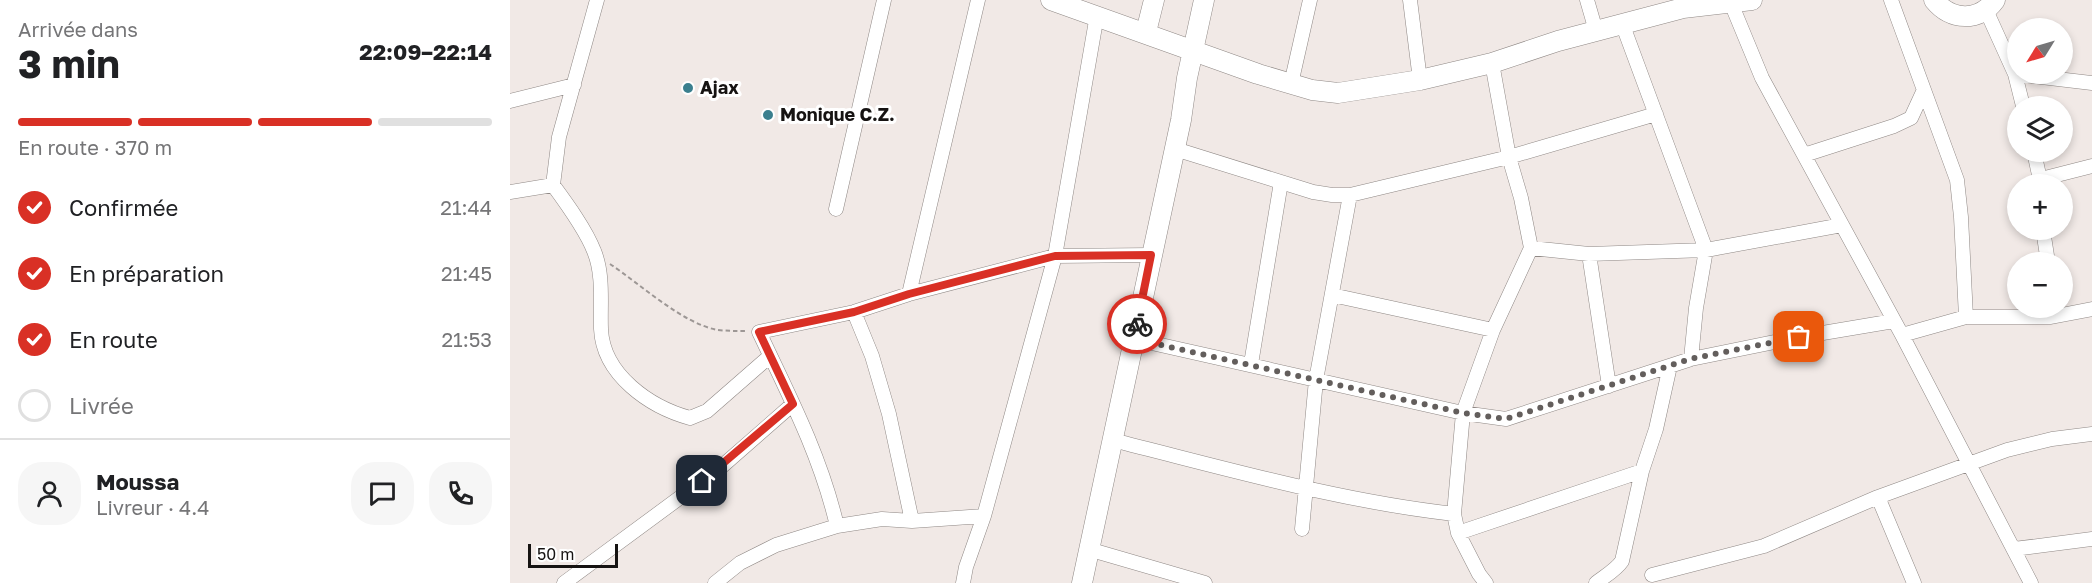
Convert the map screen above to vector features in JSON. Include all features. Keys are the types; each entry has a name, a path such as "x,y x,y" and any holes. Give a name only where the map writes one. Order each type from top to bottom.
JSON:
{"main road":[{"path":"1051,0 1146,32 1258,74 1312,90 1338,93 1420,80 1492,63 1682,4 1752,0"},
{"path":"1146,32 1154,0"},
{"path":"1082,583 1175,148 1204,0"},
{"path":"1916,0 1938,5 1953,15 1964,17 1976,15 1991,5"}],"street":[{"path":"597,0 559,137 553,184 573,212 594,251 601,288 601,331 604,345 615,367 628,384 657,406 690,418 707,411 770,356"},
{"path":"836,209 884,0"},
{"path":"909,294 978,0"},
{"path":"1291,84 1310,0"},
{"path":"1410,0 1420,80"},
{"path":"1587,0 1596,31"},
{"path":"1891,0 1957,180 1966,317"},
{"path":"1731,3 1762,78 1902,335 2031,583"},
{"path":"1991,5 2007,51"},
{"path":"963,583 966,567 984,516 1055,256 1097,15"},
{"path":"1622,23 1706,250 1690,359"},
{"path":"1486,583 1458,533 1454,514 1463,413 1493,330 1531,248 1521,198 1509,157 1492,63"},
{"path":"2073,81 2092,83"},
{"path":"510,101 574,85"},
{"path":"1804,155 1894,126 1911,118 1923,92"},
{"path":"1175,148 1312,192 1350,195 1509,157 1656,114"},
{"path":"2066,174 2092,166"},
{"path":"1251,364 1281,182"},
{"path":"510,192 553,184"},
{"path":"1302,529 1316,380 1350,195"},
{"path":"1531,248 1589,254 1706,250 1842,225"},
{"path":"1589,254 1609,386"},
{"path":"837,526 829,491 793,404 759,332 854,312 909,294 1055,256 1151,255"},
{"path":"1332,295 1493,330"},
{"path":"2073,310 2092,309"},
{"path":"854,312 872,356 889,414 912,521"},
{"path":"1902,335 1966,317 2007,315"},
{"path":"1134,339 1463,413 1506,419 1690,359 1894,321"},
{"path":"1596,583 1617,568 1622,561 1642,471 1656,429 1670,366"},
{"path":"564,583 720,468 793,404"},
{"path":"1652,575 1764,546 1878,497 1969,462 2052,439 2092,434"},
{"path":"1112,440 1306,488 1407,509 1454,514"},
{"path":"1458,533 1642,471"},
{"path":"1878,497 1914,583"},
{"path":"715,583 740,563 776,545 837,526 882,519 912,521 984,516"},
{"path":"2014,549 2092,539"},
{"path":"1088,549 1205,583"}],"path":[{"path":"594,251 676,311 695,321 716,330 759,332"}],"way so far":[{"path":"1137,324 1134,339 1493,419 1518,417 1536,409 1690,359 1799,337"}],"place":[{"name":"Ajax","path":"688,88"},
{"name":"Monique C.Z.","path":"768,115"}],"route":[{"path":"702,481 793,404 759,332 854,312 909,294 1055,256 1151,255 1137,324"}]}
